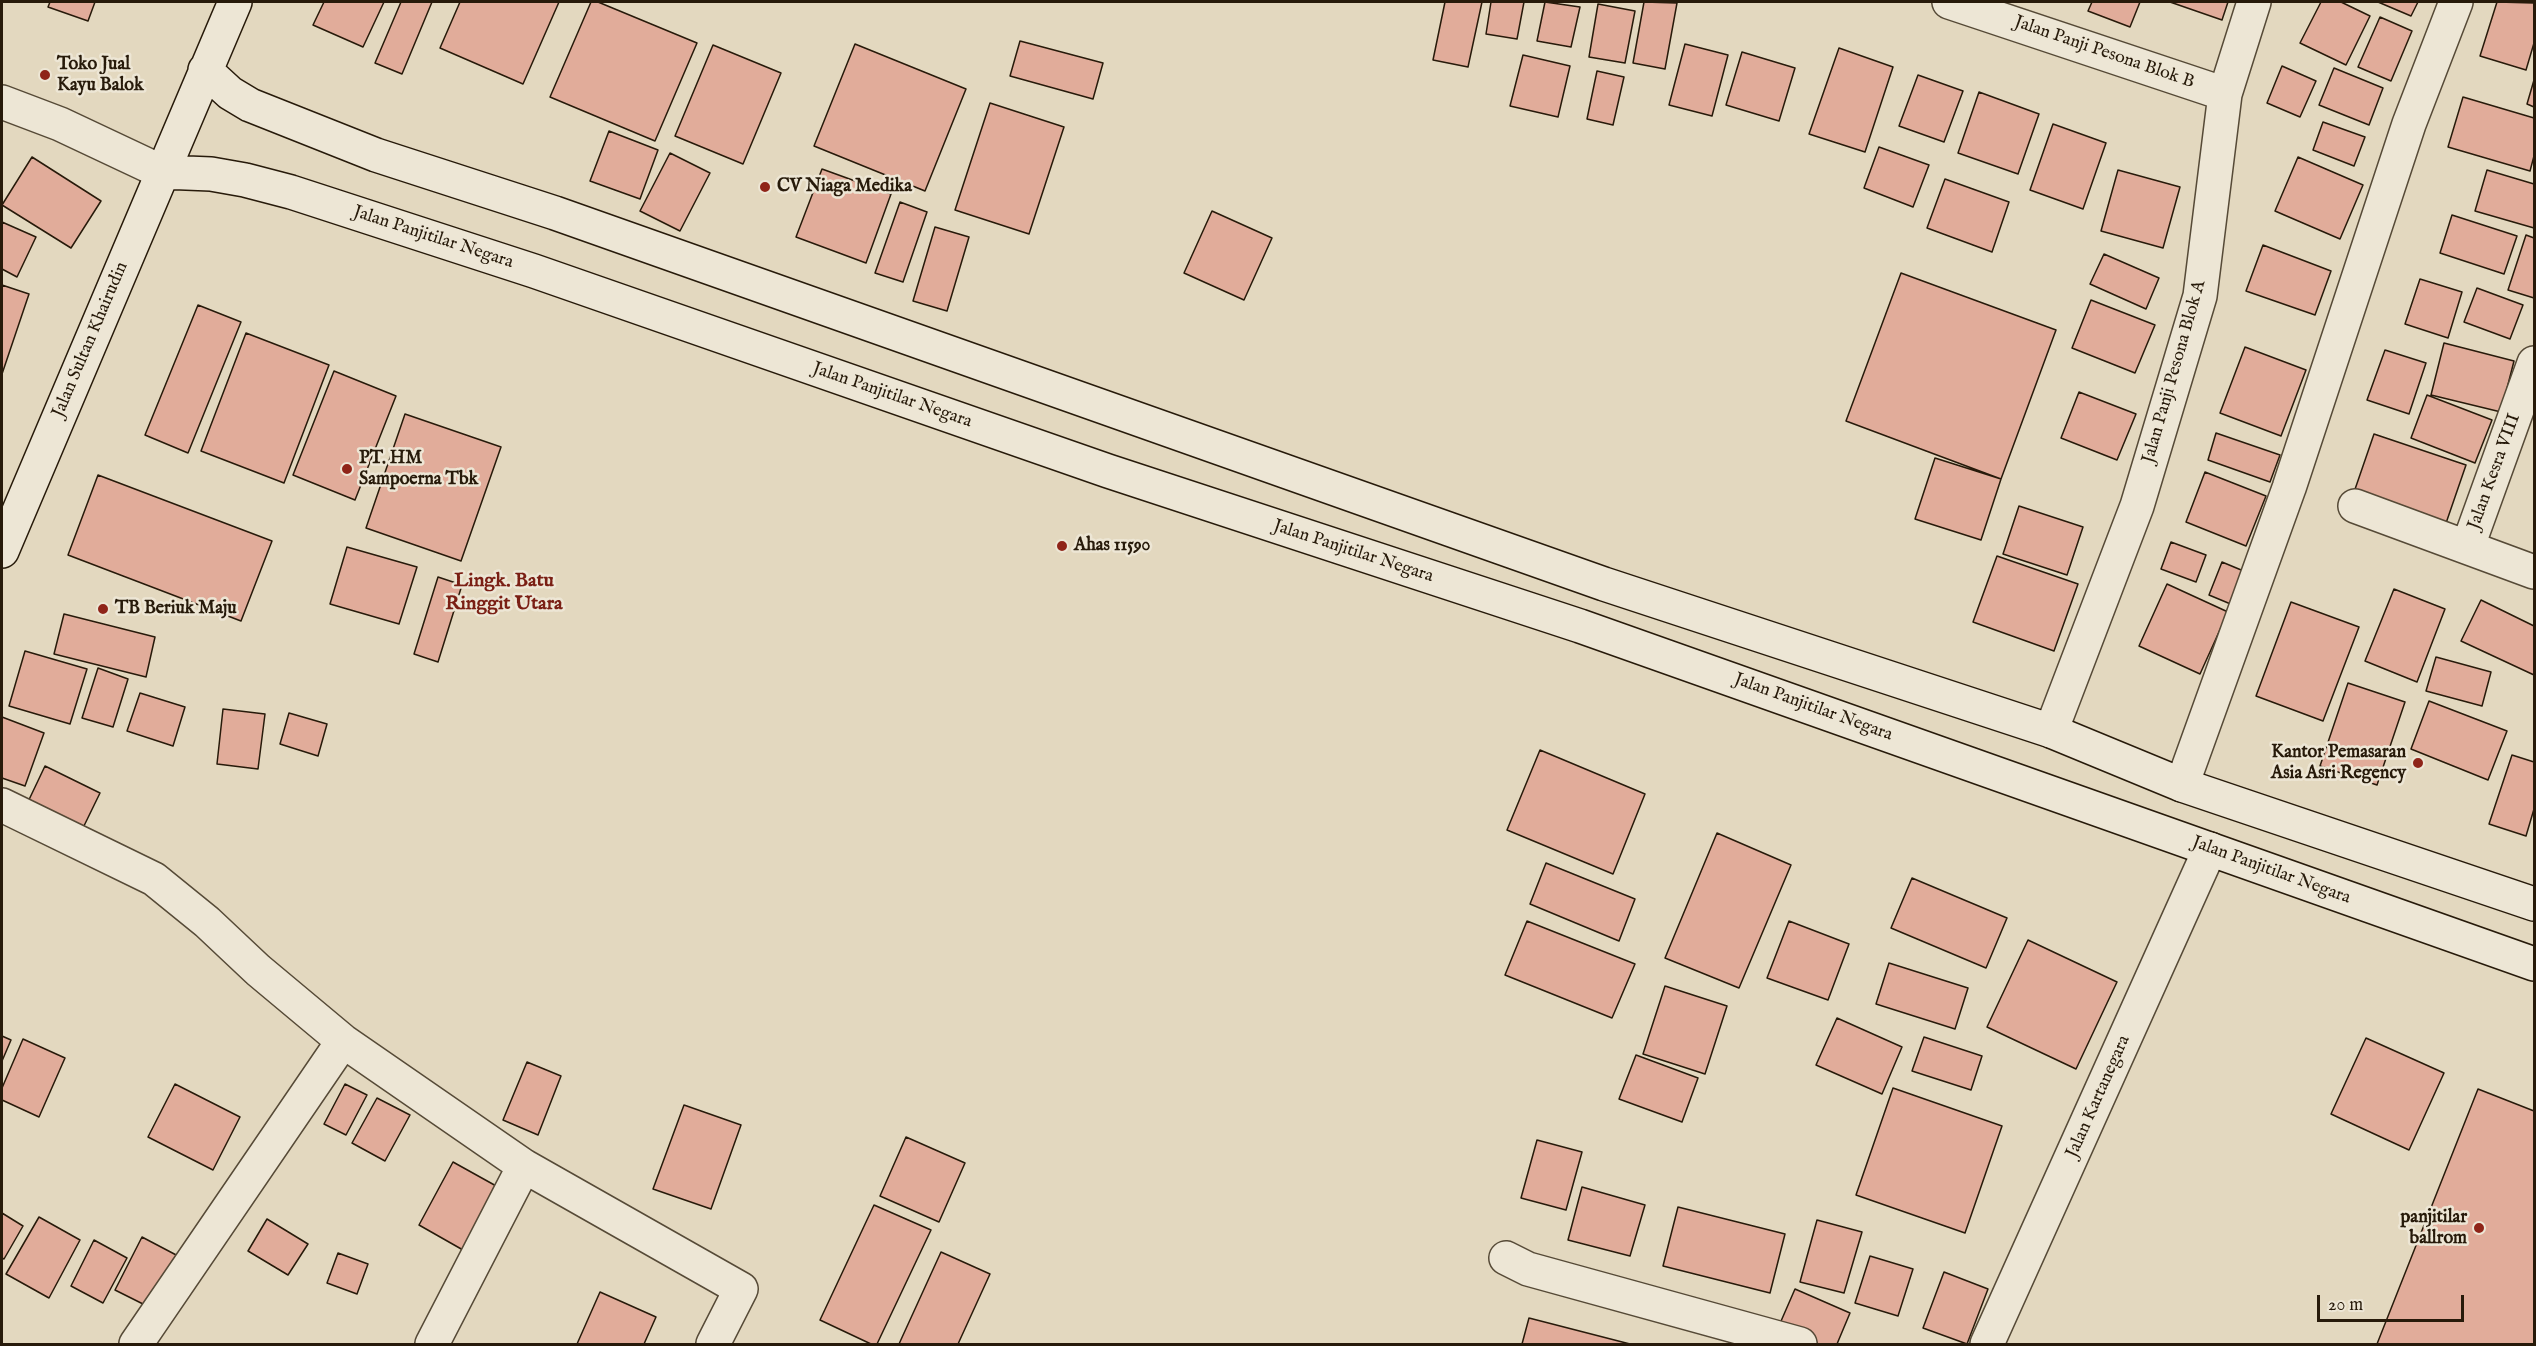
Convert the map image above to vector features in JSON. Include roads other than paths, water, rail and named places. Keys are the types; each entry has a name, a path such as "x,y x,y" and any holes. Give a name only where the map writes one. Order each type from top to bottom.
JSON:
{"main road":[{"name":"Jalan Sultan Khairudin","path":"2,551 235,2"},
{"name":"Jalan Panji Pesona Blok B","path":"1949,2 2225,93"},
{"name":"Jalan Panji Pesona Blok A","path":"2051,731 2137,506 2200,296 2225,93 2254,2"},
{"path":"2182,785 2289,488 2409,124 2456,2"},
{"path":"205,70 230,93 250,105 365,151 555,213 1604,584 2051,731 2182,785 2535,904"},
{"path":"2,102 60,124 162,172"},
{"name":"Jalan Panjitilar Negara","path":"162,172 211,174 257,183 534,271 1108,471 1580,626 2535,964"},
{"name":"Jalan Kesra VIII","path":"2468,546 2535,363"},
{"path":"2355,506 2535,572"},
{"path":"2,805 154,879 207,922 258,970 343,1041 524,1166 741,1288 713,1344"},
{"name":"Jalan Kartanegara","path":"1987,1344 2210,849"},
{"path":"136,1344 343,1041"},
{"path":"432,1344 524,1166"},
{"path":"1506,1258 1528,1269 1800,1344"}],"place":[{"name":"Toko Jual Kayu Balok","path":"45,75"},
{"name":"CV Niaga Medika","path":"765,187"},
{"name":"PT. HM Sampoerna Tbk","path":"347,469"},
{"name":"Ahas 11590","path":"1062,546"},
{"name":"TB Beriuk Maju","path":"103,609"},
{"name":"Kantor Pemasaran Asia Asri Regency","path":"2418,763"},
{"name":"panjitilar ballrom","path":"2479,1228"}],"district":[{"name":"Lingk. Batu Ringgit Utara","path":"504,594"}]}
